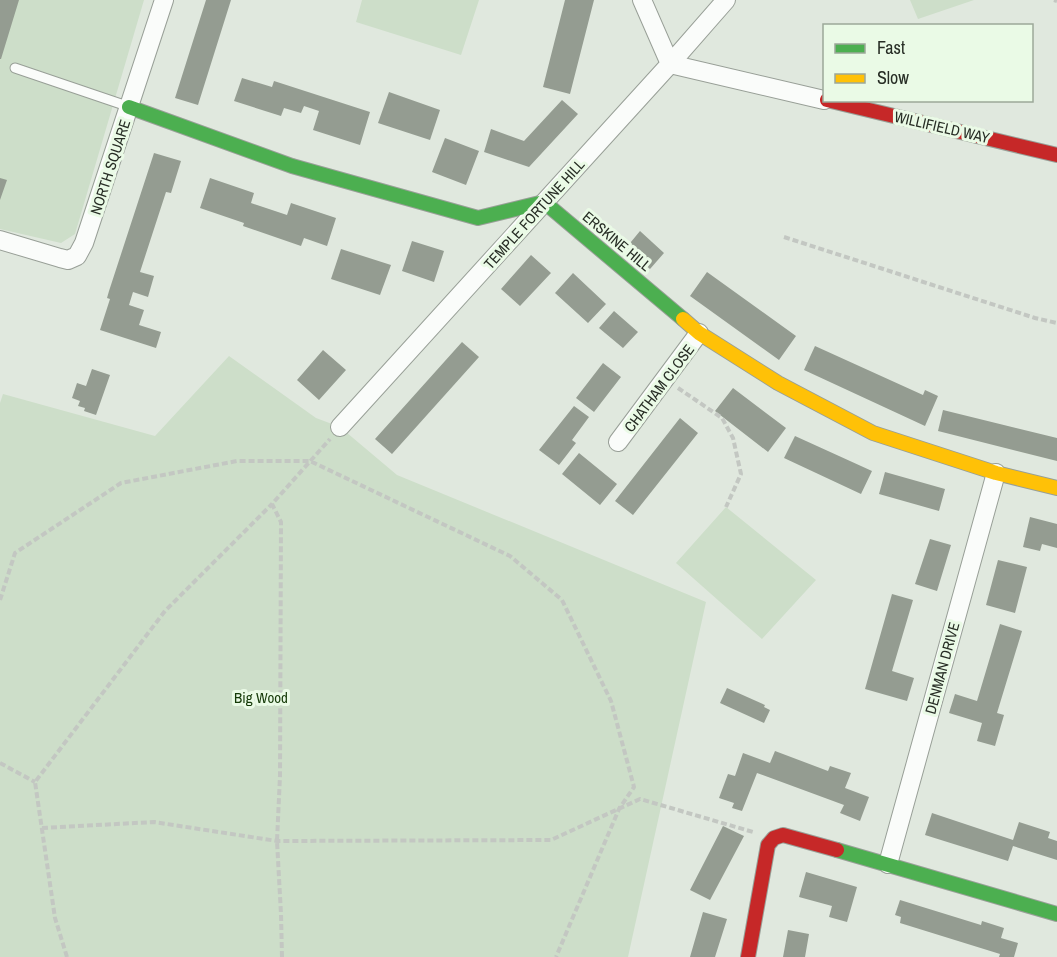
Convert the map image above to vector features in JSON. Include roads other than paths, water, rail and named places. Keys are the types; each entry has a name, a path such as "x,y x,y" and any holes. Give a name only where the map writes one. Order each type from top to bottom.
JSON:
{"street":[{"name":"NORTH SQUARE","path":"0,240 68,260 77,256 84,243 164,0"},
{"path":"642,0 670,64"},
{"name":"TEMPLE FORTUNE HILL","path":"340,427 726,0"},
{"name":"WILLIFIELD WAY","path":"670,64 823,99"},
{"name":"WILLIFIELD WAY","path":"834,102 1057,155"},
{"path":"129,107 292,166 478,218 544,202"},
{"name":"ERSKINE HILL","path":"544,202 699,333 778,383 873,433 996,473 1057,488"},
{"name":"CHATHAM CLOSE","path":"618,442 699,333"},
{"name":"DENMAN DRIVE","path":"888,864 996,473"},
{"path":"748,957 768,845 774,838 783,835 1057,914"}],"lane":[{"path":"15,68 129,107"}],"park label":[{"name":"Big Wood","path":"261,697"}]}
